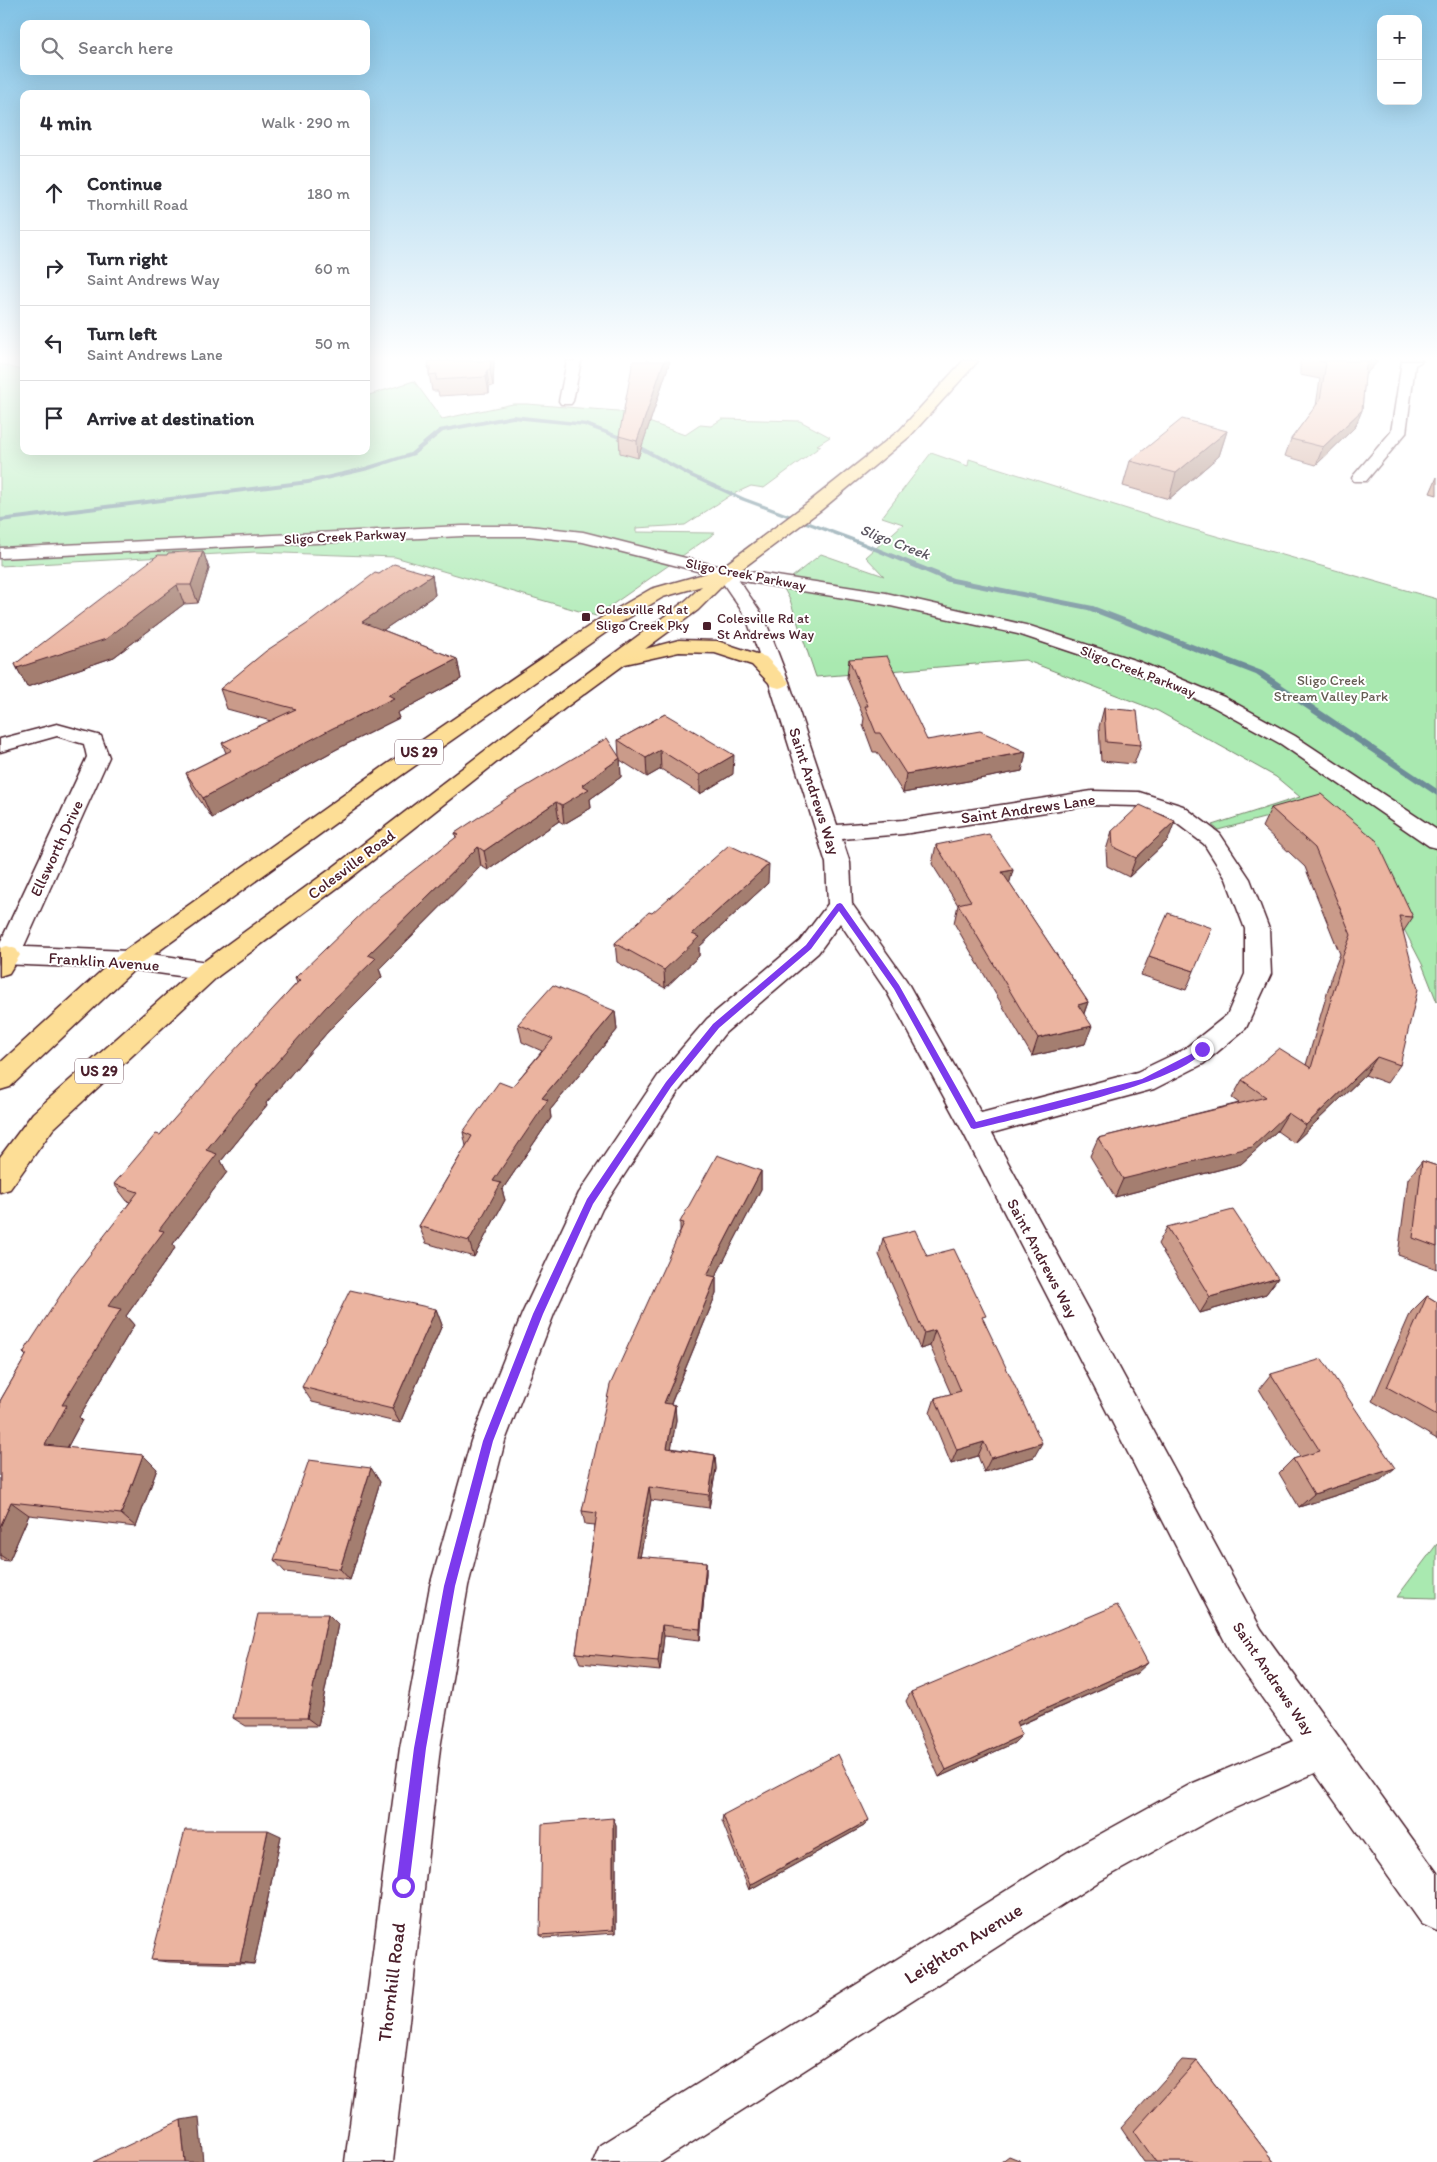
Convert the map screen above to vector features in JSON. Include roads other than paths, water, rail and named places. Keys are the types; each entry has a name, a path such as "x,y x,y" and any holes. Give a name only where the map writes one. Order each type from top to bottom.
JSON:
{"highway":[{"name":"Colesville Road","path":"0,1180 43,1121 208,971 340,874 615,662 691,606 725,573 816,506 870,462"},
{"name":"Colesville Road","path":"0,1079 129,960 391,772 608,622 657,593 725,573"},
{"path":"615,662 679,646 717,647 759,661 780,682"}],"street":[{"path":"1360,478 1374,462"},
{"name":"Sligo Creek Parkway","path":"0,553 368,534 529,531 591,539 725,573 904,603 1023,630 1133,666 1217,701 1288,740 1437,841"},
{"name":"Saint Andrews Way","path":"725,573 755,617 780,682 838,863 840,905 897,987 974,1126 1247,1643 1437,1909"},
{"name":"Ellsworth Drive","path":"0,746 57,730 94,740 98,757 2,959"},
{"name":"Saint Andrews Lane","path":"829,833 903,827 1092,798 1139,798 1176,811 1212,839 1238,879 1257,929 1258,974 1237,1021 1193,1057 1144,1081 974,1126"},
{"name":"Thornhill Road","path":"369,2162 420,1748 449,1586 488,1441 538,1314 590,1202 668,1084 716,1026 809,947 840,905"},
{"name":"Franklin Avenue","path":"2,959 129,960 208,971"},
{"name":"Leighton Avenue","path":"617,2162 1083,1867 1206,1799 1323,1749"}],"waterway":[{"name":"Sligo Creek","path":"0,520 308,482 367,469 388,462"},
{"name":"Sligo Creek","path":"666,462 743,499 851,539 951,580 1090,608 1259,673 1437,793"}],"place":[{"name":"Colesville Rd at Sligo Creek Pky","path":"586,617"},
{"name":"Colesville Rd at St Andrews Way","path":"707,626"}],"park label":[{"name":"Sligo Creek Stream Valley Park","path":"1331,688"}]}
